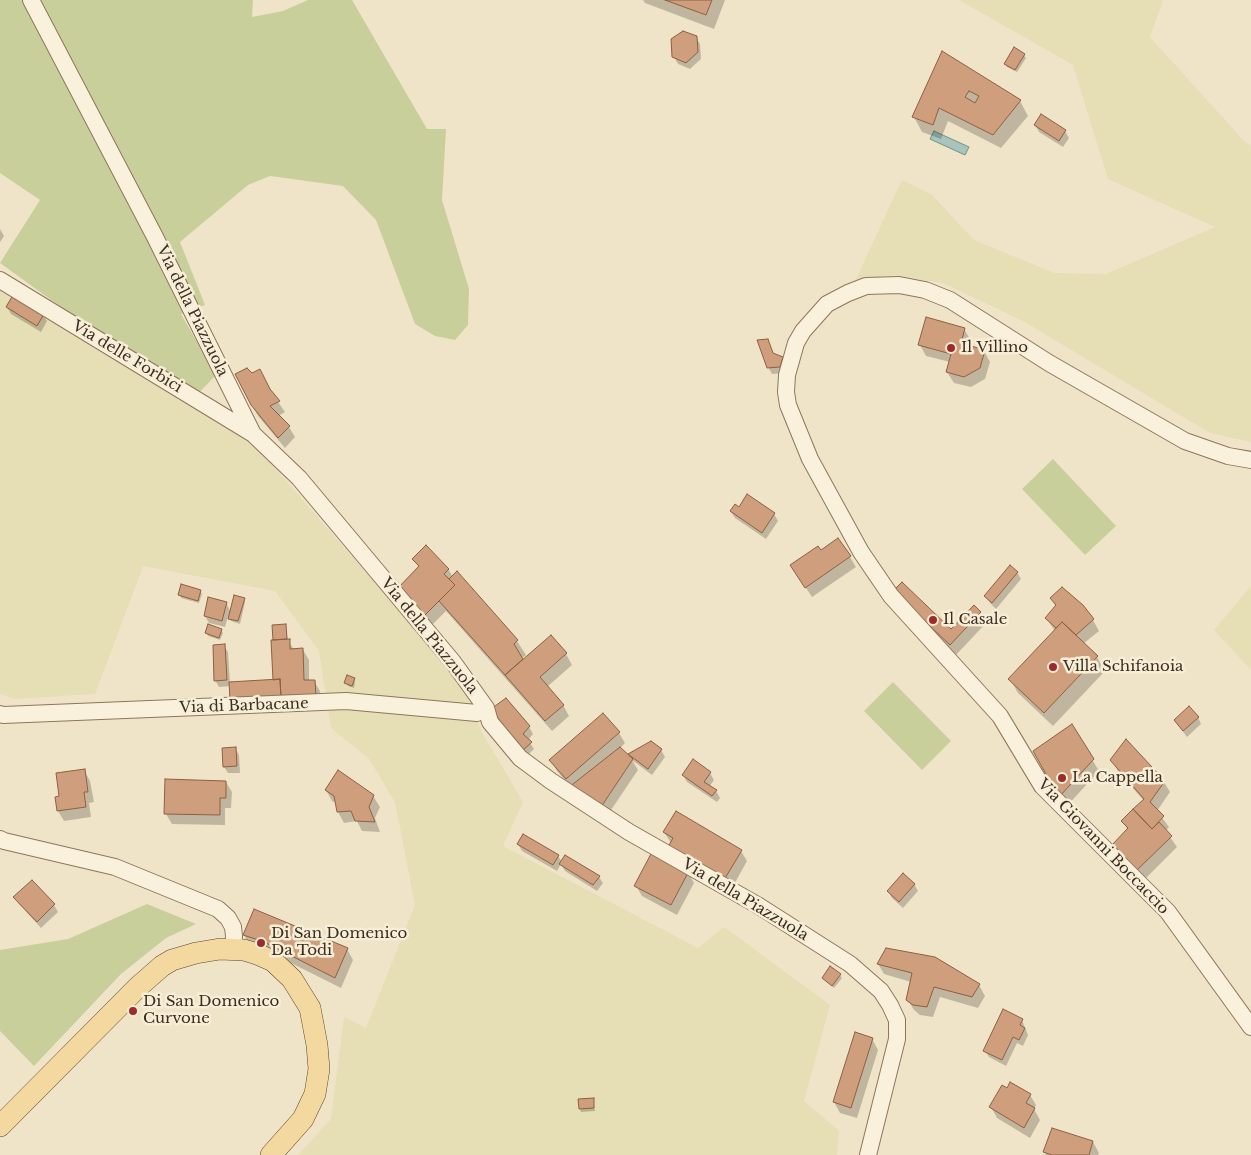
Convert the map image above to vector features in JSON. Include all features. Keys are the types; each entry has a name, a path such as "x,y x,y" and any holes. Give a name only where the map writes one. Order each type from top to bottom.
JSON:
{"main road":[{"path":"0,1126 138,987 162,966 178,958 196,953 244,950 266,957 287,973 310,1008 314,1025 319,1069 315,1094 303,1119 270,1155"}],"street":[{"name":"Via della Piazzuola","path":"31,0 154,234 253,434 299,478 453,662 486,708 490,722 520,758 551,781 629,832 768,911 850,964 881,991 890,1005 896,1020 897,1039 868,1155"},
{"name":"Via delle Forbici","path":"0,280 253,434"},
{"name":"Via Giovanni Boccaccio","path":"1251,460 1228,456 1185,441 1049,363 950,300 925,290 899,285 866,286 827,304 803,331 796,343 787,375 786,392 788,405 810,459 861,552 891,596 1000,716 1042,786 1168,912 1251,1027"},
{"name":"Via di Barbacane","path":"0,714 346,701 477,713 486,708"},
{"path":"0,839 114,867 218,909 228,918 233,927 233,950"}],"shaded area":[{"path":"959,0 1163,0 1150,37 1244,141 1251,146 1251,442 1210,433 1023,321 943,283 893,275 855,281 902,180 932,195 974,240 1054,273 1106,274 1215,227 1108,179 1073,65"},
{"path":"0,290 191,401 262,453 468,690 481,731 523,802 503,846 698,948 724,927 830,1005 804,1101 839,1131 837,1155 298,1155 331,1119 344,1017 366,1028 415,905 395,802 369,759 331,728 319,651 275,591 143,566 95,694 15,699 0,694"},
{"path":"1251,586 1251,670 1214,630"}],"green space":[{"path":"0,0 253,0 252,17 283,11 308,0 352,0 427,129 446,129 442,200 469,289 468,325 455,340 435,336 415,324 376,220 343,186 270,176 248,185 180,242 205,305 181,314 216,375 191,401 0,263 40,200 0,173"},
{"path":"1053,459 1116,526 1085,555 1022,489"},
{"path":"893,682 951,741 922,770 864,711"},
{"path":"147,904 196,924 166,938 121,974 34,1066 0,1031 0,950 68,939"}],"water":[{"path":"934,131 969,147 965,155 930,139"}],"building":[{"path":"665,0 712,0 706,15"},
{"path":"683,31 697,36 698,52 686,63 672,57 671,39"},
{"path":"1014,47 1025,54 1015,70 1004,64"},
{"path":"942,51 1021,100 993,135 939,108 933,125 912,117","holes":["969,91 979,96 975,103 965,97"]},
{"path":"1041,114 1066,130 1059,141 1034,125"},
{"path":"13,295 44,314 37,326 6,307"},
{"name":"Il Villino","path":"926,317 965,328 961,343 985,350 980,368 964,377 946,372 951,354 918,345"},
{"path":"768,339 773,353 783,357 780,367 767,368 757,340"},
{"path":"247,368 252,373 260,369 270,389 280,401 270,406 290,426 278,438 251,405 235,374"},
{"path":"747,494 775,513 762,533 730,511 735,504 739,507"},
{"path":"838,538 851,556 805,588 790,565 818,546 821,550"},
{"path":"426,545 449,569 444,574 455,585 424,616 397,589 419,566 412,559"},
{"path":"1010,565 1018,572 992,603 984,596"},
{"path":"457,571 518,640 514,644 523,659 505,675 439,601 455,585 449,579"},
{"name":"Il Casale","path":"902,582 951,629 974,605 981,612 950,645 893,591"},
{"path":"181,584 201,590 198,601 178,595"},
{"path":"1062,587 1083,605 1094,619 1076,635 1062,622 1056,628 1045,618 1056,605 1050,598"},
{"path":"234,595 245,598 238,621 228,619"},
{"path":"208,597 227,602 222,621 204,616"},
{"name":"Villa Schifanoia","path":"1062,622 1098,656 1044,713 1008,679"},
{"path":"208,624 222,629 219,638 205,633"},
{"path":"286,624 287,639 273,640 272,625"},
{"path":"551,635 567,653 540,677 564,705 545,721 505,675"},
{"path":"290,639 290,649 303,648 304,680 315,680 316,696 281,698 280,679 273,680 271,640"},
{"path":"225,644 227,680 214,681 213,645"},
{"path":"347,675 355,678 352,686 344,683"},
{"path":"280,679 281,698 230,700 229,682"},
{"path":"506,698 530,726 523,734 532,742 522,751 491,709"},
{"path":"1189,706 1199,717 1183,731 1174,720"},
{"path":"603,713 620,732 566,779 549,760"},
{"name":"La Cappella","path":"1072,724 1094,759 1059,797 1033,751"},
{"path":"1126,739 1165,781 1150,802 1164,816 1152,829 1133,809 1144,799 1110,760"},
{"path":"651,741 662,749 648,769 628,754"},
{"path":"236,747 237,766 223,767 222,748"},
{"path":"620,747 633,759 599,810 568,788"},
{"path":"693,759 711,772 704,782 717,790 712,796 682,775"},
{"path":"85,769 88,792 84,792 86,807 57,811 55,797 59,796 56,773"},
{"path":"338,770 374,795 369,807 375,822 355,821 351,811 337,812 334,796 325,790"},
{"path":"165,779 226,781 226,798 220,798 220,815 164,814"},
{"path":"1133,809 1152,829 1159,822 1172,836 1136,871 1111,846 1128,828 1121,821"},
{"path":"676,811 742,850 724,880 668,847 673,838 663,832"},
{"path":"523,834 559,855 553,865 517,844"},
{"path":"652,852 689,871 671,905 634,886"},
{"path":"565,855 600,876 593,885 559,864"},
{"path":"903,873 915,884 899,902 887,891"},
{"path":"32,880 55,904 37,922 13,897"},
{"path":"254,909 348,948 335,978 262,941 243,935"},
{"path":"886,948 935,957 980,984 972,997 934,987 927,1007 913,1005 906,1000 912,973 877,964"},
{"path":"830,966 841,974 832,986 822,978"},
{"path":"1003,1009 1023,1019 1020,1025 1025,1028 1019,1040 1013,1037 1002,1060 983,1051"},
{"path":"855,1032 873,1038 851,1108 833,1102"},
{"path":"1010,1082 1031,1094 1026,1103 1035,1108 1024,1128 989,1107 1002,1085 1007,1088"},
{"path":"594,1098 594,1108 579,1109 578,1099"},
{"path":"1052,1128 1093,1141 1089,1155 1052,1155 1043,1152"}],"place":[{"name":"Il Villino","path":"951,348"},
{"name":"Il Casale","path":"933,620"},
{"name":"Villa Schifanoia","path":"1053,667"},
{"name":"La Cappella","path":"1062,778"},
{"name":"Di San Domenico Da Todi","path":"261,943"},
{"name":"Di San Domenico Curvone","path":"133,1011"}]}
